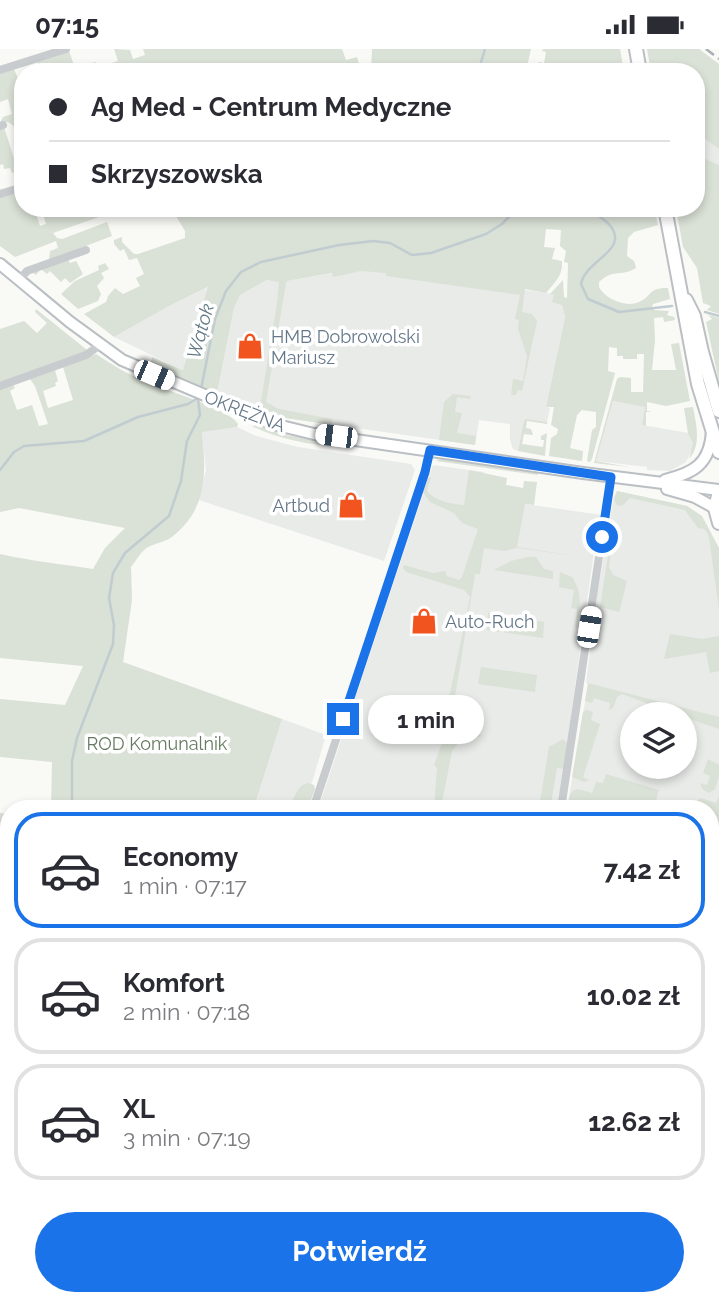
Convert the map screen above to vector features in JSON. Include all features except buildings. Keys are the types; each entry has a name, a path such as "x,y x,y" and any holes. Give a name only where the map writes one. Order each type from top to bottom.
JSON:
{"main road":[{"path":"667,217 698,384 719,452"},
{"path":"680,290 694,316 719,411"},
{"path":"719,491 715,508 719,523"}],"street":[{"path":"22,63 66,49"},
{"path":"19,280 27,271 86,250"},
{"name":"OKRĘŻNA","path":"0,264 100,345 134,366 273,424 296,431 719,491"},
{"path":"0,386 86,355 100,345"},
{"path":"656,483 694,470 702,463 712,431"},
{"path":"316,800 422,482 430,450"},
{"path":"562,800 611,477"},
{"name":"OKRĘŻNA","path":"656,483 668,490 701,499 715,508"}],"shaded area":[{"path":"705,133 719,141 719,165 705,159"},
{"path":"365,268 554,294 562,304 565,317 546,407 550,408 547,422 524,420 518,451 513,449 510,440 510,424 479,420 475,445 286,418 217,393 234,308 240,295 267,280 286,281"},
{"path":"209,287 183,370 114,337 169,306"},
{"path":"613,401 646,407 642,425 689,433 693,439 693,447 686,462 670,471 596,461"},
{"path":"237,427 256,436 298,447 411,464 415,470 384,561 199,500 206,470 202,431"},
{"path":"433,465 484,472 481,516 525,504 602,515 594,552 559,800 321,800"},
{"path":"617,491 687,506 708,534 719,594 719,800 569,800 588,684 586,683 614,496"},
{"path":"282,719 326,735 306,800 257,800"}],"green space":[{"path":"114,49 130,50 133,59 145,55 143,49 342,49 346,60 357,57 359,63 111,63 118,61"},
{"path":"372,49 531,49 528,63 371,63"},
{"path":"543,49 620,49 622,63 544,63 546,52 542,51"},
{"path":"647,49 699,49 719,64 719,149 705,139 705,63 649,63"},
{"path":"69,51 73,63 37,63 37,62"},
{"path":"14,69 14,126 8,122 0,123 3,117 12,114 8,99 0,102 0,74"},
{"path":"4,127 14,158 12,173 10,168 4,169 3,164 0,165 0,128"},
{"path":"705,159 719,165 719,314 707,310 711,306 703,303 697,268 683,247 678,217 705,217"},
{"path":"14,193 14,217 37,217 40,226 46,224 44,217 99,217 53,233 57,238 62,239 107,222 112,236 49,260 50,251 58,248 56,241 15,257 0,246 0,197"},
{"path":"177,217 656,217 658,225 634,232 628,238 627,256 634,261 636,268 609,275 599,282 599,287 611,299 628,304 639,302 657,289 668,288 670,299 653,304 652,307 654,310 669,311 667,315 675,320 664,322 663,317 654,318 652,370 676,370 671,344 679,343 690,401 666,406 647,402 647,411 652,412 646,412 646,426 642,425 645,407 613,401 596,461 629,467 594,463 617,379 631,378 631,392 643,392 644,354 637,354 637,359 623,359 623,356 617,356 617,348 609,347 608,371 615,373 592,459 587,461 592,430 596,427 596,412 582,410 577,415 570,448 583,451 582,461 549,456 551,438 557,434 558,429 551,425 554,407 546,407 565,317 562,305 552,302 554,295 550,294 563,280 564,297 567,298 568,263 564,262 566,251 560,246 561,230 546,229 544,247 555,248 552,259 562,261 561,271 546,293 525,289 522,312 532,314 537,321 522,391 518,390 516,395 511,395 513,379 523,381 527,356 518,329 519,320 515,319 520,295 386,276 386,273 361,271 333,277 332,273 287,281 266,402 279,409 332,419 332,425 286,418 260,407 279,282 267,280 240,295 234,308 217,393 151,363 152,357 183,370 208,287 114,337 84,314 106,302 115,288 123,294 140,286 136,278 144,274 137,258 129,260 124,249 120,251 114,240 122,237 122,242 134,254 138,254 185,238 185,231"},
{"path":"68,259 70,263 76,261 83,274 70,283 65,278 61,282 50,271 47,274 41,269 36,275 32,272"},
{"path":"105,263 109,269 101,273 104,278 97,286 101,294 98,301 78,309 61,294 75,281 99,270 98,266"},
{"path":"36,309 87,350 0,384 0,329 24,321 37,333 47,323 35,312"},
{"path":"708,315 719,318 719,382 706,322 712,319"},
{"name":"ROD Komunalnik","path":"96,354 119,369 153,385 222,412 238,424 237,427 202,432 204,475 199,501 193,514 173,536 145,549 131,567 132,600 123,662 282,719 257,800 51,800 52,762 0,757 0,699 65,705 83,666 0,658 0,554 93,569 105,548 125,528 19,508 0,512 0,389 13,384 15,388 10,391 17,410 32,405 39,426 48,424 30,379 55,370 58,381 56,386 43,391 48,408 73,400 63,367"},
{"path":"453,394 471,396 470,399 457,397 455,412 462,413 457,433 476,436 475,445 439,440 444,402"},
{"path":"693,407 697,441 689,459 693,443 688,433 684,408"},
{"path":"526,419 547,422 527,421 526,428 531,429 533,435 524,434 522,444 543,447 544,440 541,440 541,436 547,433 545,456 518,451"},
{"path":"257,425 285,435 336,444 338,447 284,438 252,426"},
{"path":"442,458 537,471 538,475 436,461"},
{"path":"469,470 507,478 506,485 523,488 524,481 537,482 534,505 525,504 517,547 583,557 517,548 504,551 484,548 480,574 475,574 453,709 482,736 459,742 452,751 443,800 435,800 437,768 434,765 443,740 437,738 450,693 470,597 464,590 406,572 403,568 404,565 433,573 445,571 447,576 459,580 462,577 478,529 462,523 454,513 430,502 423,492 428,478 431,477 427,491 434,497 464,505"},
{"path":"617,491 687,506 702,516 719,548 719,609 708,534 704,529 698,528 685,510 630,498 618,506 614,500"},
{"path":"609,549 609,567 613,575 627,581 619,612 600,607"},
{"path":"536,557 544,569 553,571 553,579 494,570 511,561"},
{"path":"560,572 572,577 578,589 580,607 577,627 577,609 571,608 574,590 559,587"},
{"path":"488,613 544,622 543,638 487,630"},
{"path":"670,634 702,639 719,636 719,671 710,673 706,652 664,659"},
{"path":"481,667 537,675 535,692 478,684"},
{"path":"588,683 661,702 643,702 622,694 609,710 610,703 594,698 592,703 585,701"},
{"path":"697,711 719,717 719,729 697,721"},
{"path":"583,712 593,712 591,720 600,724 583,777 589,780 584,782 572,777"},
{"path":"563,739 567,743 564,769 557,768 552,800 540,800 549,747"},
{"path":"708,759 719,765 715,789 709,793 702,789 700,783 707,785 710,776 703,773"},
{"path":"606,774 659,790 656,800 569,800 574,790 592,793 596,782 603,783"},
{"path":"314,785 311,800 293,800 300,787"}],"waterway":[{"name":"Wątok","path":"481,63 485,49"},
{"name":"Wątok","path":"201,389 215,319 226,291 241,272 261,262 339,245 373,241 390,243 412,255 431,253 486,234 509,217"},
{"path":"600,217 612,228 614,243 584,276 581,284 588,299 619,312 672,306"},
{"path":"705,312 719,316"},
{"name":"Wątok","path":"0,470 14,452 24,446 84,441 138,417 188,404 199,395"},
{"path":"72,800 72,761 77,738 113,644 114,625 109,598 113,573 125,553 169,516 181,481 187,441 200,415 198,399"}],"railway":[{"path":"706,49 719,59"}],"place":[{"name":"HMB Dobrowolski Mariusz","path":"250,346"},
{"name":"Artbud","path":"351,505"},
{"name":"Auto-Ruch","path":"424,621"}],"route":[{"path":"343,719 430,450 611,477 602,537"}]}
